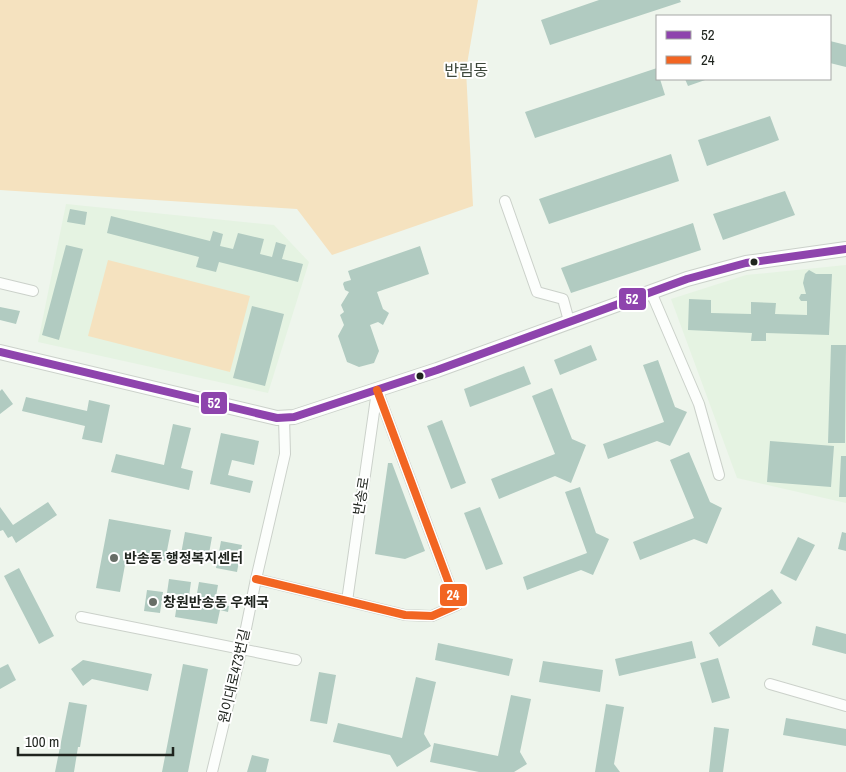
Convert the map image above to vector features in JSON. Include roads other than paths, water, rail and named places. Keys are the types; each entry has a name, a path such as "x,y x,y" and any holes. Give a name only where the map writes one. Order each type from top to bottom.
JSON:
{"street":[{"path":"505,201 537,292 564,299 569,322"},
{"path":"0,352 277,418 294,417 377,390 687,279 746,263 846,249"},
{"path":"0,283 33,291"},
{"path":"651,292 699,404 719,475"},
{"path":"256,579 405,615 432,616 457,605 377,390"},
{"name":"반송로","path":"347,601 354,539 377,390"},
{"name":"원이대로473번길","path":"212,772 285,454 284,417"},
{"path":"81,617 296,660"},
{"path":"770,684 846,706"}],"place":[{"name":"반송동 행정복지센터","path":"114,558"},
{"name":"창원반송동 우체국","path":"153,602"}],"district":[{"name":"반림동","path":"466,70"}]}
